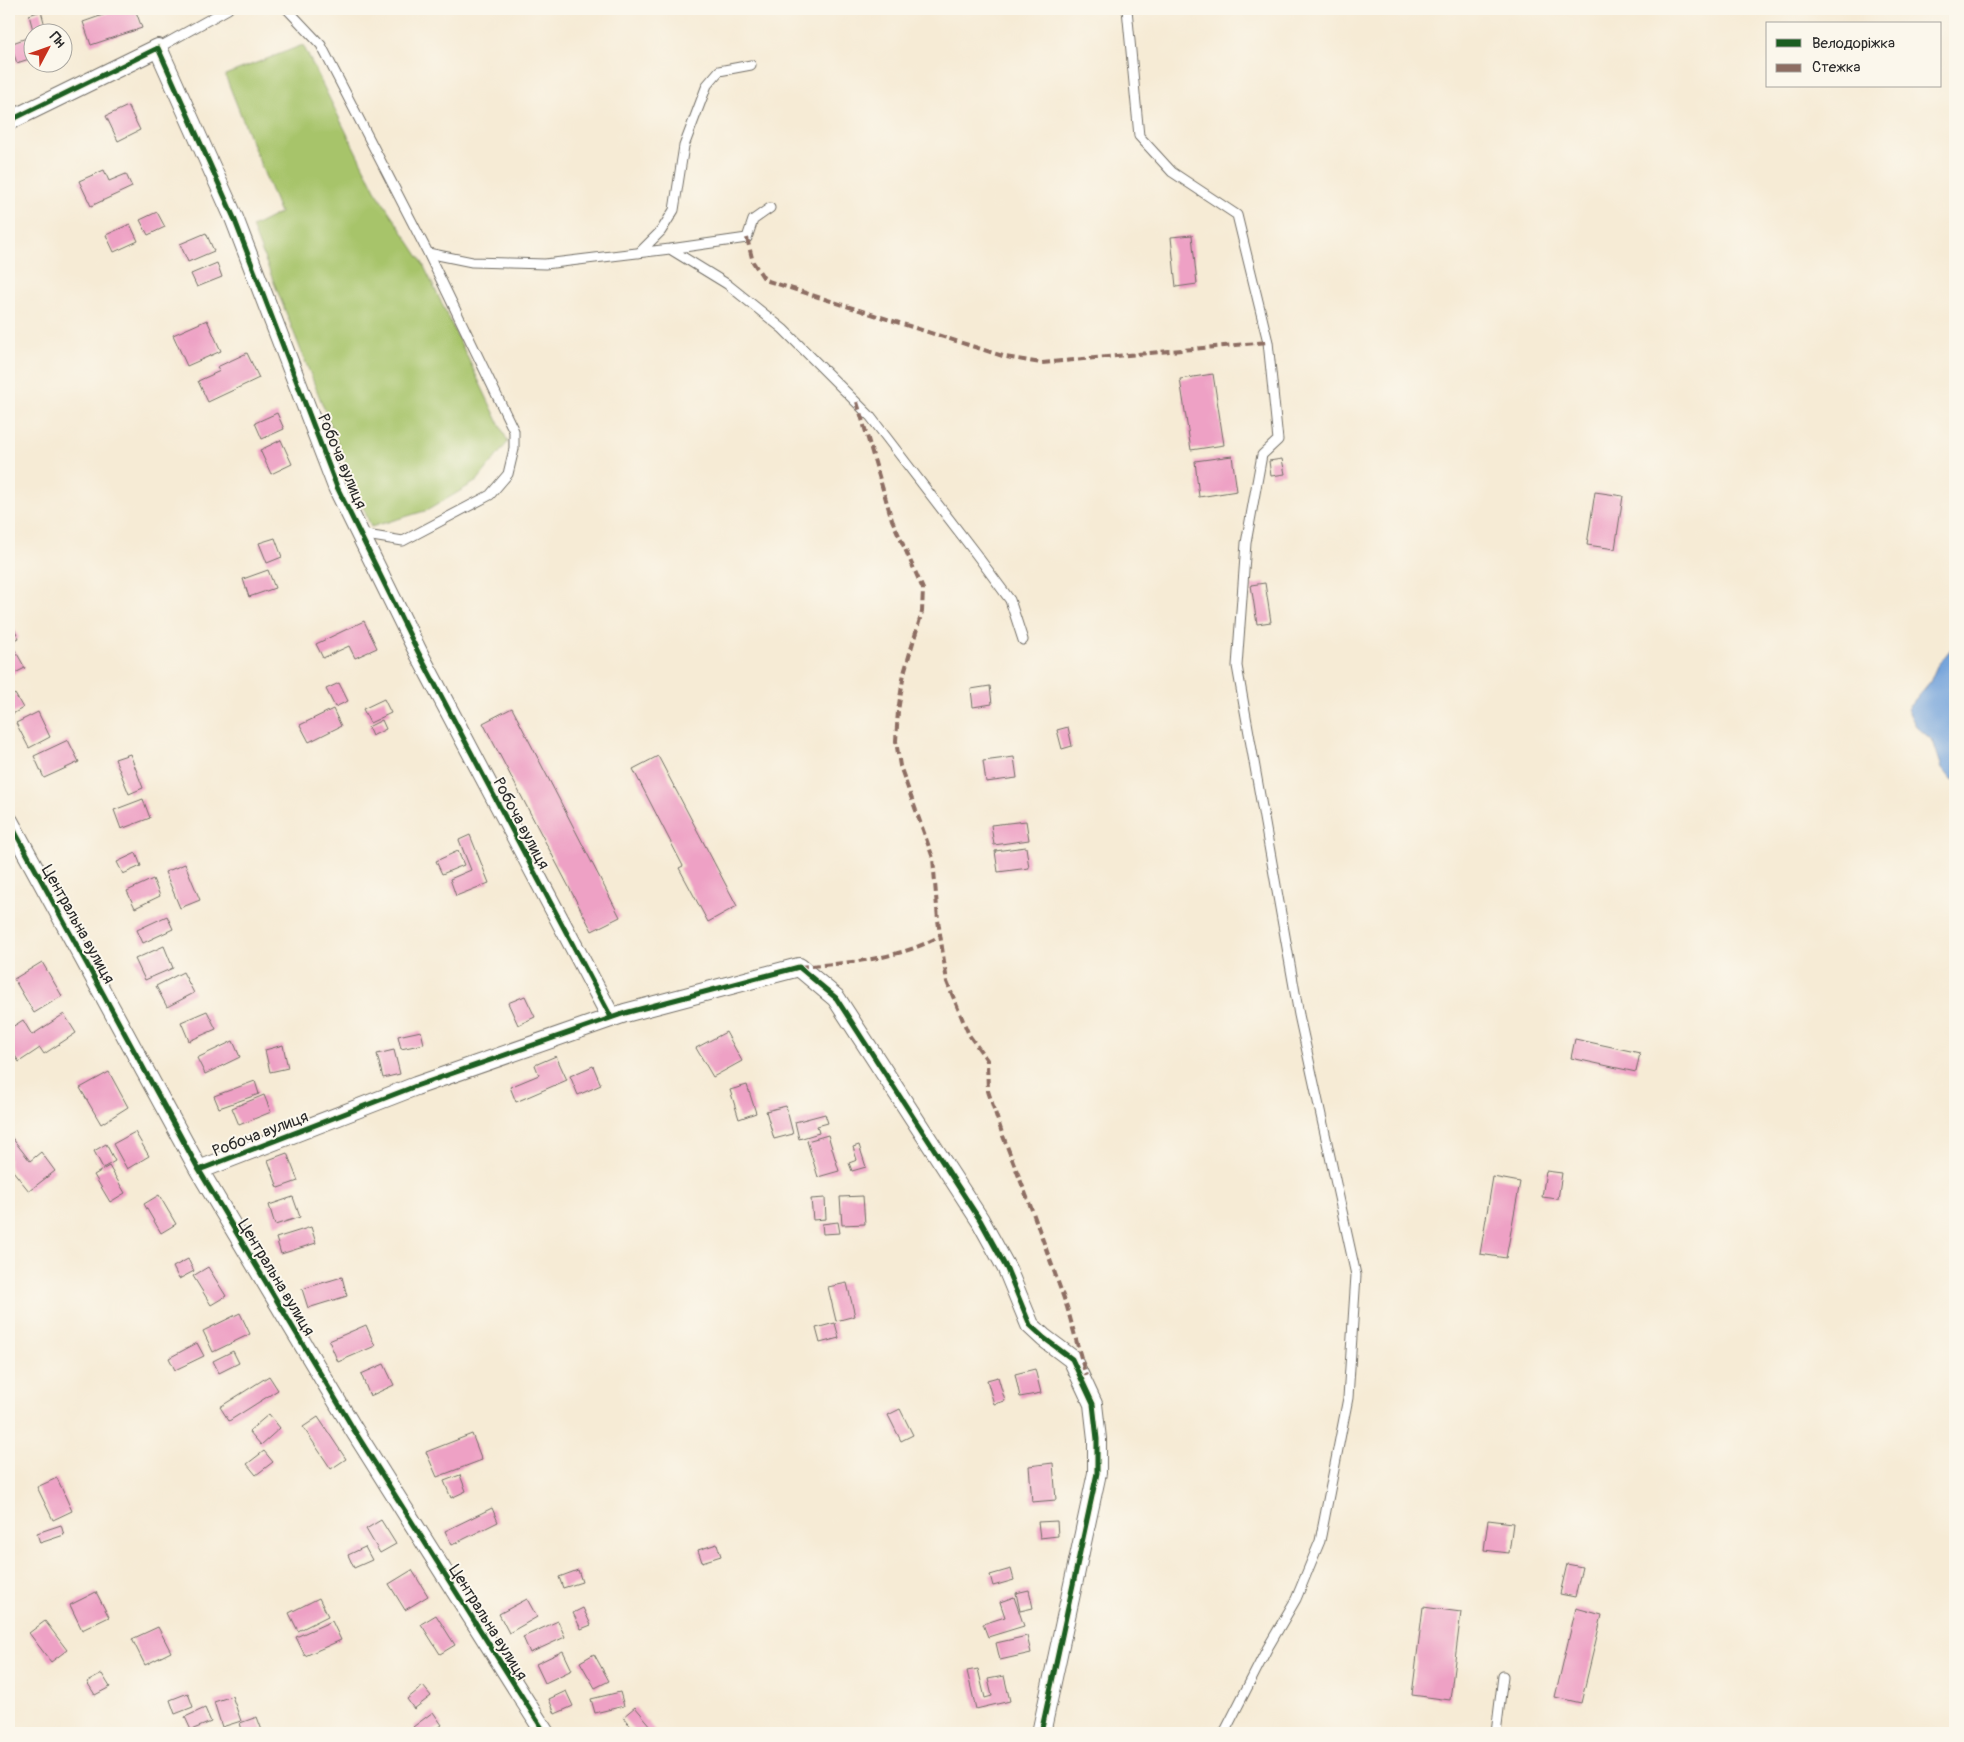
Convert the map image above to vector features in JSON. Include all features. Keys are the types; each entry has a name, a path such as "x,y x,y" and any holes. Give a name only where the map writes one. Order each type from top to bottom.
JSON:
{"street":[{"path":"9,121 158,48"},
{"name":"Робоча вулиця","path":"158,48 234,218 337,487 419,654 612,1017"},
{"name":"Центральна вулиця","path":"9,821 199,1170 354,1430 545,1733"},
{"name":"Робоча вулиця","path":"199,1170 416,1086 612,1017 800,967 836,998 980,1220 1007,1269 1030,1325 1072,1359 1093,1404 1097,1438 1097,1473 1041,1733"}],"lane":[{"path":"158,48 228,9"},
{"path":"287,9 321,45 428,253 514,431 514,449 508,474 490,495 403,542 360,534"},
{"path":"1128,9 1139,136 1172,172 1237,215 1268,342 1278,440 1262,455 1246,543 1237,666 1299,1015 1356,1275 1348,1398 1320,1541 1296,1599 1267,1649 1224,1733"},
{"path":"639,253 661,231 674,210 684,146 707,85 719,71 751,65"},
{"path":"428,253 472,262 545,264 670,249 747,238 753,220 770,208"},
{"path":"670,249 727,284 783,329 870,416 1010,600 1023,640"},
{"path":"1496,1733 1503,1676"}],"green space":[{"path":"303,45 375,190 421,260 508,442 477,481 428,510 371,527 252,227 280,213 225,75"}],"water":[{"path":"1955,644 1955,779 1952,780 1942,768 1933,741 1916,726 1907,709 1930,682 1937,666"}],"building":[{"path":"120,9 135,9 142,28 91,45 83,22"},
{"path":"41,11 44,22 31,22 29,15"},
{"path":"22,40 22,61 17,63 10,44"},
{"path":"128,106 140,130 118,141 106,116"},
{"path":"104,170 109,181 126,174 132,187 91,206 79,181"},
{"path":"157,212 165,227 148,235 140,220"},
{"path":"130,224 138,241 114,252 106,235"},
{"path":"206,233 214,251 188,262 180,244"},
{"path":"1192,235 1197,284 1176,287 1171,237"},
{"path":"217,263 222,277 197,287 191,274"},
{"path":"207,320 221,351 187,366 173,335"},
{"path":"247,353 259,378 208,402 198,381 220,371 217,367"},
{"path":"1213,374 1224,445 1191,450 1180,379"},
{"path":"277,413 284,429 262,439 255,423"},
{"path":"281,440 292,464 271,474 260,450"},
{"path":"1232,456 1237,491 1199,497 1195,461"},
{"path":"1282,459 1285,474 1271,476 1269,461"},
{"path":"1595,492 1623,496 1615,549 1587,545"},
{"path":"275,538 282,557 267,563 259,543"},
{"path":"268,570 275,588 249,597 243,579"},
{"path":"1265,583 1271,622 1257,624 1251,585"},
{"path":"364,621 377,648 355,658 349,646 323,658 316,644"},
{"path":"12,625 19,638 9,643 9,626"},
{"path":"15,650 25,668 9,676 9,654"},
{"path":"339,683 348,701 335,707 326,689"},
{"path":"990,686 992,704 973,707 971,689"},
{"path":"15,694 23,708 9,716 9,698"},
{"path":"384,699 391,713 370,723 363,709"},
{"path":"512,708 620,917 592,931 483,723"},
{"path":"333,709 341,726 309,742 300,725"},
{"path":"38,712 50,737 29,748 16,723"},
{"path":"382,720 386,729 372,736 368,727"},
{"path":"1068,727 1072,746 1062,749 1057,730"},
{"path":"68,740 79,762 44,778 34,756"},
{"path":"130,754 143,788 129,794 115,759"},
{"path":"658,756 737,906 708,922 679,868 683,866 633,769"},
{"path":"1014,757 1017,778 986,782 983,761"},
{"path":"143,799 150,818 121,829 114,810"},
{"path":"1026,821 1029,840 994,845 991,825"},
{"path":"470,835 489,883 456,896 450,879 471,870 459,840"},
{"path":"1026,847 1029,868 998,872 995,851"},
{"path":"458,851 464,865 442,874 436,861"},
{"path":"136,853 141,866 123,874 117,862"},
{"path":"185,864 200,900 180,908 165,872"},
{"path":"153,879 160,896 135,908 127,891"},
{"path":"167,916 173,929 143,943 137,930"},
{"path":"164,946 173,968 145,980 135,959"},
{"path":"42,962 62,996 34,1013 14,979"},
{"path":"183,972 194,993 167,1007 156,986"},
{"path":"525,996 535,1017 518,1025 508,1003"},
{"path":"207,1011 216,1029 189,1041 181,1022"},
{"path":"64,1014 76,1033 44,1054 40,1048 19,1062 9,1046 9,1029 23,1020 32,1035"},
{"path":"421,1031 424,1044 401,1049 398,1036"},
{"path":"726,1032 742,1061 713,1077 696,1048"},
{"path":"1575,1039 1640,1053 1636,1072 1571,1058"},
{"path":"233,1041 240,1057 205,1074 197,1058"},
{"path":"283,1045 288,1068 270,1072 265,1050"},
{"path":"394,1050 400,1074 383,1078 377,1054"},
{"path":"556,1056 567,1080 516,1102 510,1087 539,1075 535,1065"},
{"path":"593,1066 601,1085 578,1095 570,1076"},
{"path":"109,1072 128,1107 101,1124 80,1088"},
{"path":"255,1081 259,1094 219,1108 214,1096"},
{"path":"747,1085 756,1113 739,1119 730,1090"},
{"path":"264,1095 271,1112 239,1125 232,1108"},
{"path":"786,1106 793,1134 774,1139 766,1111"},
{"path":"825,1114 828,1123 817,1126 819,1133 799,1139 795,1122"},
{"path":"135,1132 149,1156 127,1169 113,1144"},
{"path":"9,1134 30,1161 41,1152 55,1171 29,1191 9,1166"},
{"path":"828,1135 839,1171 818,1177 807,1141"},
{"path":"106,1144 115,1161 103,1168 94,1151"},
{"path":"859,1145 866,1167 852,1171 849,1163 857,1160 853,1147"},
{"path":"287,1153 298,1181 278,1188 268,1160"},
{"path":"109,1166 125,1193 110,1202 94,1175"},
{"path":"1546,1171 1562,1173 1558,1199 1542,1197"},
{"path":"1493,1177 1520,1182 1506,1258 1480,1254"},
{"path":"159,1195 176,1224 161,1233 144,1204"},
{"path":"863,1196 865,1224 842,1225 840,1197"},
{"path":"293,1197 300,1217 275,1225 269,1205"},
{"path":"825,1198 826,1219 813,1220 811,1199"},
{"path":"838,1222 840,1233 823,1234 822,1224"},
{"path":"311,1227 316,1243 281,1254 276,1238"},
{"path":"188,1259 194,1271 179,1279 173,1267"},
{"path":"208,1267 226,1296 211,1305 193,1276"},
{"path":"342,1277 347,1296 308,1308 302,1289"},
{"path":"847,1283 855,1316 836,1321 828,1287"},
{"path":"240,1313 250,1334 213,1352 203,1331"},
{"path":"835,1323 839,1338 820,1343 816,1328"},
{"path":"366,1325 375,1346 338,1362 329,1341"},
{"path":"197,1343 204,1356 175,1370 169,1358"},
{"path":"233,1351 239,1363 219,1373 213,1361"},
{"path":"384,1364 394,1385 370,1396 361,1374"},
{"path":"1035,1369 1041,1393 1020,1397 1015,1374"},
{"path":"269,1376 278,1390 229,1421 220,1407"},
{"path":"998,1377 1005,1401 994,1404 987,1380"},
{"path":"9,1398 14,1411 9,1413"},
{"path":"900,1409 913,1435 901,1441 888,1415"},
{"path":"269,1414 280,1428 261,1445 249,1431"},
{"path":"318,1417 346,1459 331,1469 303,1427"},
{"path":"472,1434 482,1460 437,1477 426,1452"},
{"path":"264,1451 273,1462 256,1475 247,1464"},
{"path":"1053,1463 1056,1500 1032,1502 1029,1466"},
{"path":"460,1475 466,1491 451,1498 444,1481"},
{"path":"57,1478 72,1511 53,1520 37,1487"},
{"path":"492,1508 498,1522 452,1545 445,1531"},
{"path":"381,1520 396,1544 380,1553 366,1529"},
{"path":"1488,1520 1513,1523 1509,1553 1484,1550"},
{"path":"1057,1521 1058,1536 1040,1538 1038,1522"},
{"path":"61,1525 64,1535 40,1543 37,1533"},
{"path":"717,1544 721,1556 702,1562 698,1550"},
{"path":"365,1547 372,1560 354,1568 348,1555"},
{"path":"1567,1564 1582,1567 1575,1597 1560,1594"},
{"path":"1011,1569 1014,1580 993,1586 990,1575"},
{"path":"412,1570 428,1596 405,1610 389,1584"},
{"path":"578,1570 582,1582 563,1588 559,1577"},
{"path":"1029,1590 1033,1608 1020,1611 1016,1593"},
{"path":"96,1592 109,1617 82,1630 70,1605"},
{"path":"1014,1597 1024,1626 988,1637 983,1624 1005,1617 1000,1602"},
{"path":"319,1598 328,1616 298,1631 289,1613"},
{"path":"527,1599 537,1617 509,1633 499,1614"},
{"path":"1423,1607 1461,1612 1450,1700 1412,1695"},
{"path":"583,1608 591,1625 581,1629 573,1613"},
{"path":"1576,1608 1602,1615 1581,1703 1555,1697"},
{"path":"436,1615 455,1645 440,1654 421,1624"},
{"path":"45,1621 67,1650 51,1662 29,1633"},
{"path":"332,1621 341,1640 305,1656 296,1637"},
{"path":"558,1621 565,1637 530,1653 523,1637"},
{"path":"158,1627 171,1652 145,1665 132,1639"},
{"path":"1027,1636 1031,1653 1000,1660 996,1643"},
{"path":"563,1651 572,1670 545,1683 536,1664"},
{"path":"594,1654 609,1681 595,1688 580,1662"},
{"path":"978,1669 985,1698 992,1696 988,1679 1004,1676 1010,1701 976,1709 967,1671"},
{"path":"102,1674 110,1687 95,1695 87,1682"},
{"path":"423,1686 431,1696 414,1709 407,1699"},
{"path":"566,1691 573,1706 555,1714 549,1699"},
{"path":"620,1692 624,1706 595,1713 591,1699"},
{"path":"188,1693 193,1707 175,1714 170,1700"},
{"path":"232,1696 241,1721 222,1727 214,1702"},
{"path":"635,1707 657,1733 636,1733 623,1717"},
{"path":"205,1708 211,1722 191,1730 185,1717"},
{"path":"433,1712 442,1725 431,1733 417,1733 413,1727"},
{"path":"257,1717 263,1733 243,1733 240,1723"}],"marked path":[{"path":"747,238 753,262 765,280 1006,357 1041,363 1268,342"},
{"path":"857,402 892,520 923,589 922,612 904,673 898,711 896,741 900,766 933,858 938,920 947,982 969,1035 987,1060 988,1091 1067,1307 1086,1376"},
{"path":"799,967 872,959 907,950 940,936"}],"cycle path":[{"path":"9,121 158,48 234,218 337,487 419,654 611,1017"},
{"path":"9,821 199,1170 354,1430 545,1733"},
{"path":"199,1170 416,1086 625,1013 799,967 836,998 980,1220 1007,1269 1030,1325 1072,1359 1093,1404 1097,1439 1097,1473 1041,1733"}]}
